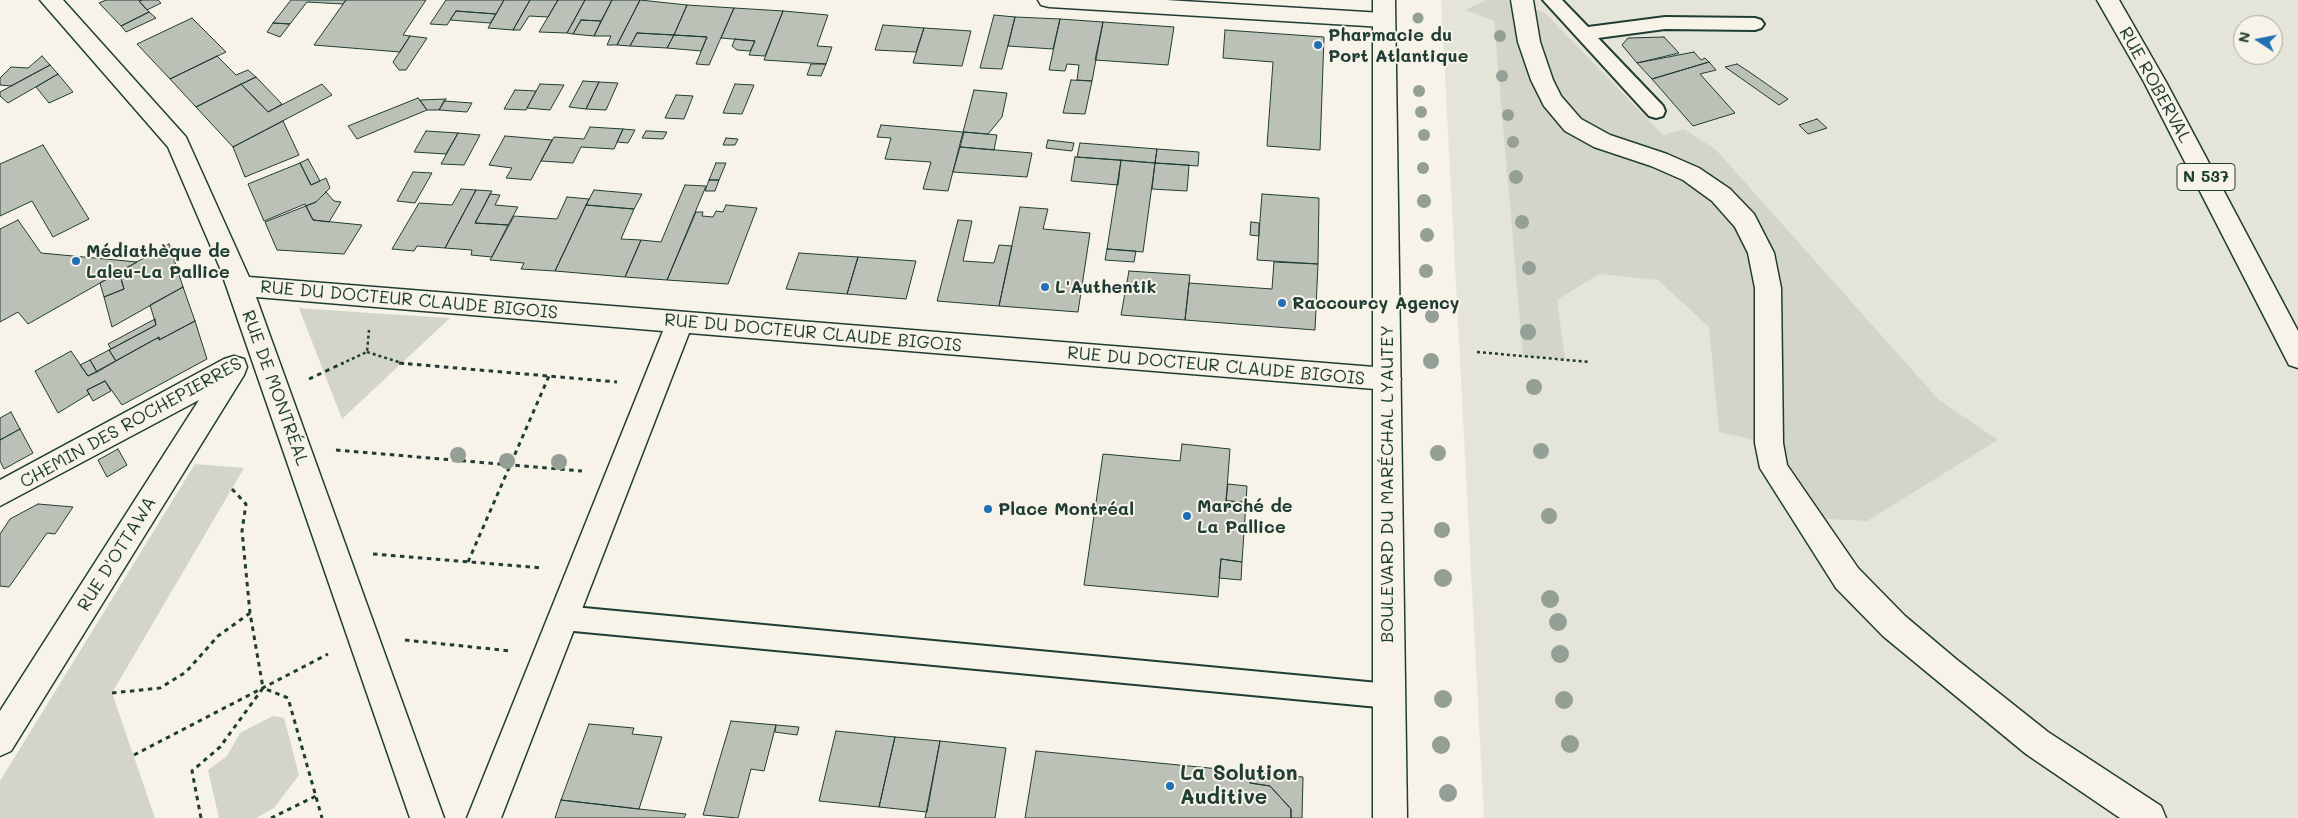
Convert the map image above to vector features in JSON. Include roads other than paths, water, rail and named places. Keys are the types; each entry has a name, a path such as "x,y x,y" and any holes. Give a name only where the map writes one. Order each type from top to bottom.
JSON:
{"street":[{"name":"RUE DE MONTRÉAL","path":"51,0 178,143 233,268 427,818"},
{"path":"1050,0 1384,10"},
{"path":"1522,0 1529,42 1542,80 1552,100 1573,125 1602,141 1659,160 1691,174 1721,194 1745,221 1761,253 1768,288 1769,443 1774,468 1847,578 1894,626 2037,743 2149,818"},
{"name":"RUE ROBERVAL","path":"2108,0 2155,82 2298,357"},
{"name":"BOULEVARD DU MARÉCHAL LYAUTEY","path":"1384,10 1390,818"},
{"name":"RUE DU DOCTEUR CLAUDE BIGOIS","path":"239,286 1387,380"},
{"path":"484,818 680,322"},
{"name":"CHEMIN DES ROCHEPIERRES","path":"0,494 262,352"},
{"name":"RUE D'OTTAWA","path":"0,740 234,367"}],"lane":[{"path":"1552,0 1656,110"},
{"path":"1584,34 1665,23 1755,24"},
{"path":"564,618 1389,696"}],"place":[{"name":"Pharmacie du Port Atlantique","path":"1318,45"},
{"name":"Médiathèque de Laleu-La Pallice","path":"76,261"},
{"name":"L'Authentik","path":"1045,287"},
{"name":"Raccourcy Agency","path":"1282,303"},
{"name":"Place Montréal","path":"988,509"},
{"name":"Marché de La Pallice","path":"1187,516"},
{"name":"La Solution Auditive","path":"1170,786"}]}
